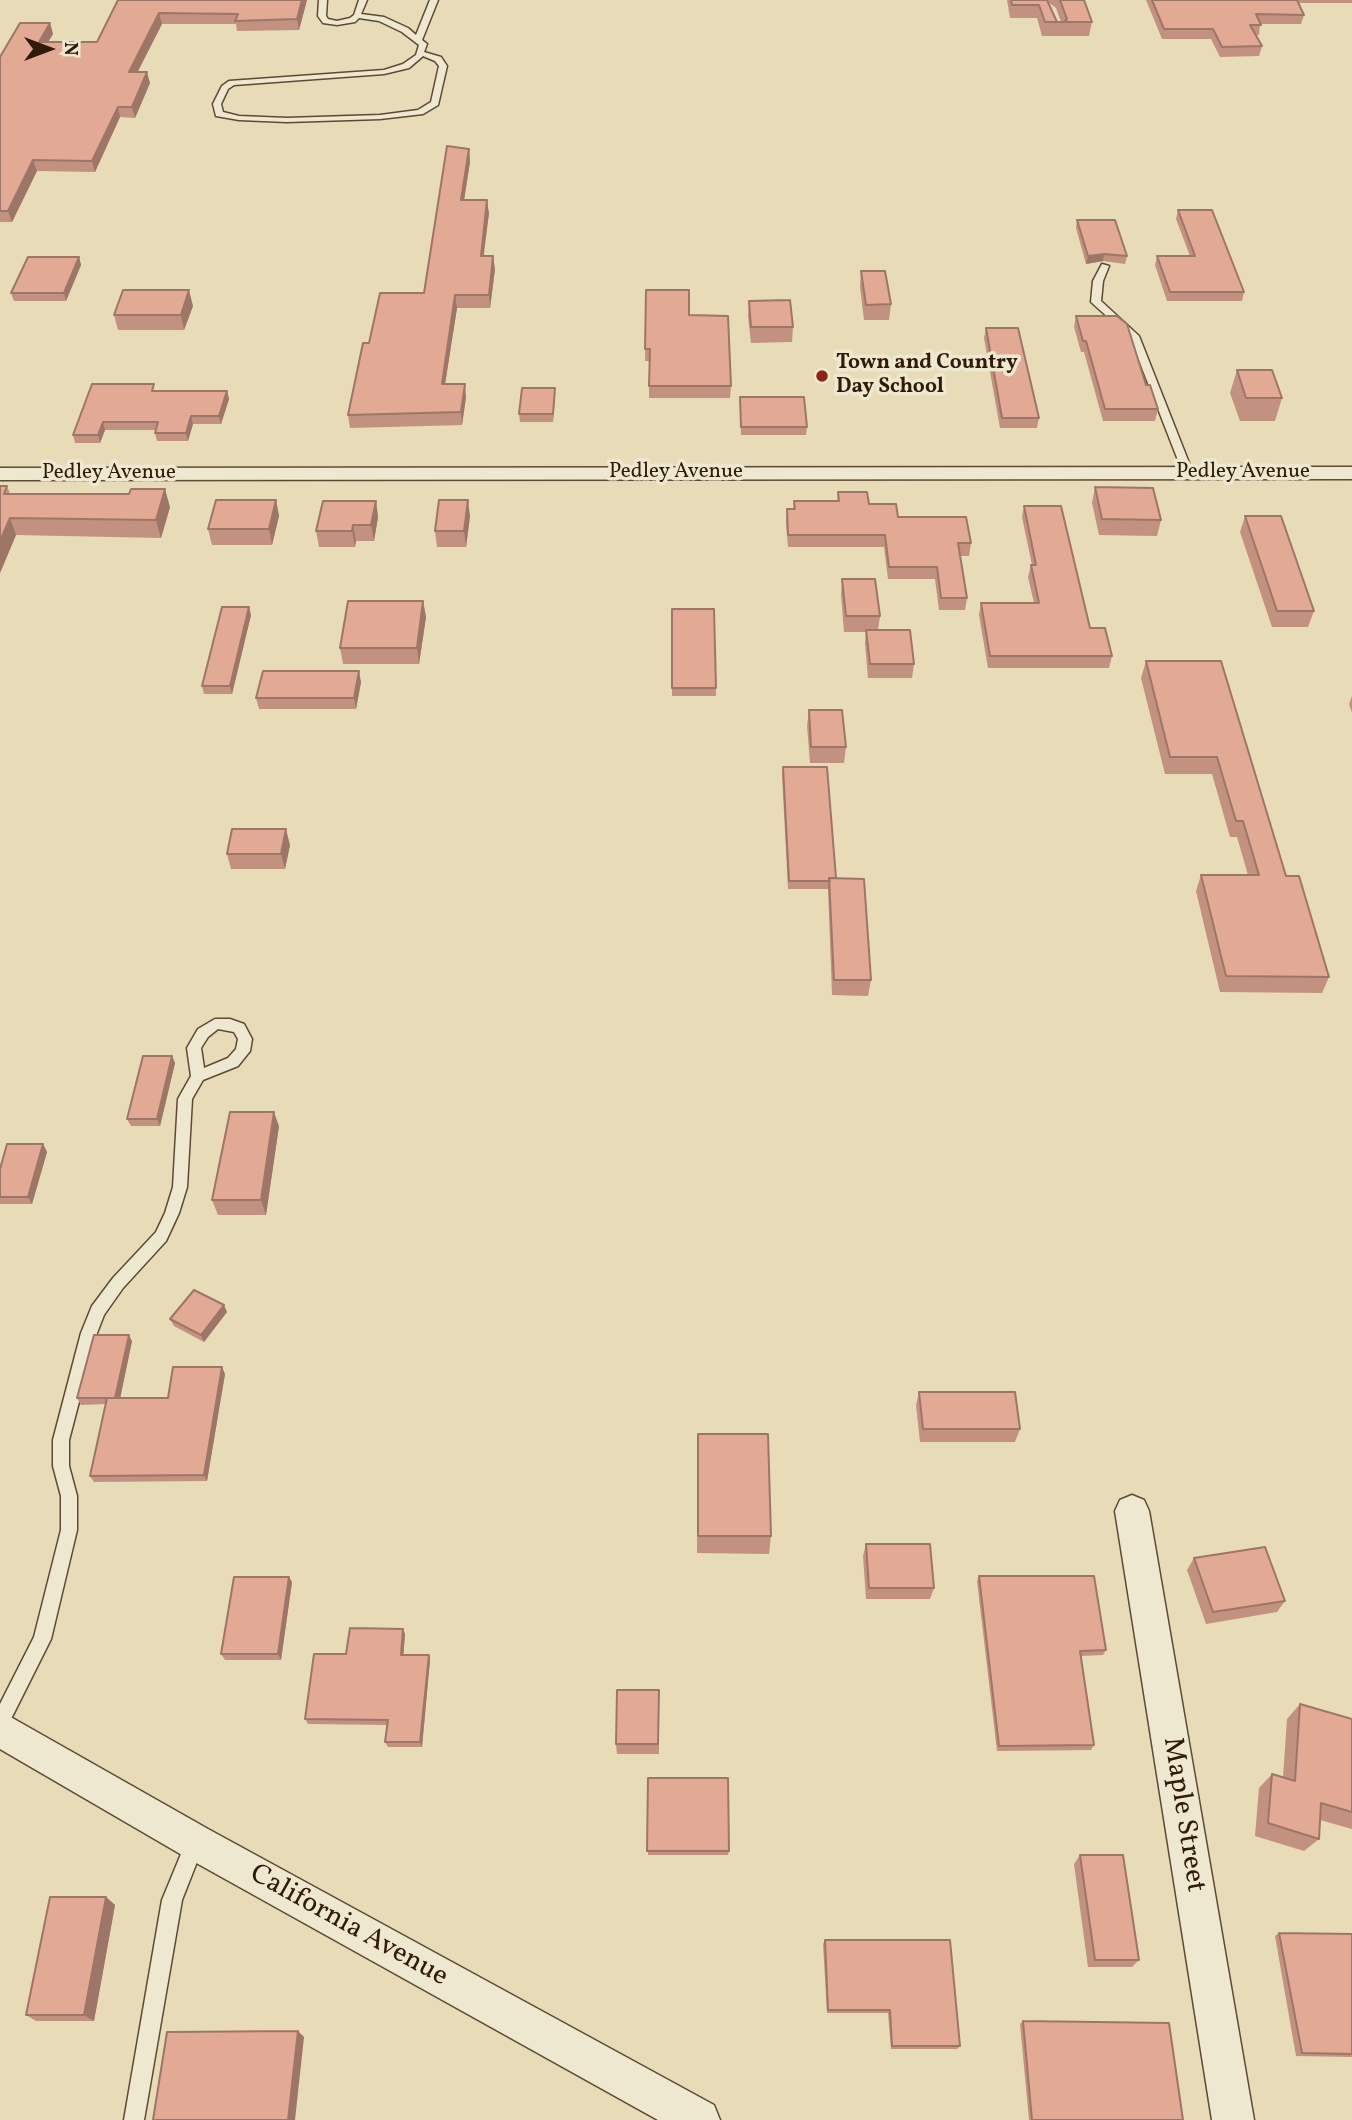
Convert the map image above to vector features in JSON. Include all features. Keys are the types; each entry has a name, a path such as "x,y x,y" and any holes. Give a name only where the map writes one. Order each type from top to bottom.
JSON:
{"street":[{"name":"Pedley Avenue","path":"0,474 1352,473"},
{"name":"Maple Street","path":"1132,1511 1233,2120"},
{"name":"California Avenue","path":"0,1729 195,1842 699,2120"}],"lane":[{"path":"323,0 322,16 326,21 352,20 357,16 363,0"},
{"path":"418,40 434,0"},
{"path":"357,16 381,19 405,30 423,44 420,52 406,66 384,72 232,83 225,88 217,104 219,114 239,118 287,120 380,117 420,112 435,103 443,66 438,59 420,52"},
{"path":"1105,266 1098,281 1096,302 1134,336 1188,473"},
{"path":"0,1723 41,1639 69,1530 69,1496 61,1466 61,1440 82,1353 98,1311 118,1283 161,1236 172,1213 180,1187 185,1099 198,1076"},
{"path":"134,2120 172,1900 195,1842"}],"building":[{"path":"118,0 302,0 297,19 235,21 238,14 159,13 129,72 147,72 132,107 118,107 92,161 33,160 8,211 0,211 0,57 20,23 50,23 39,42 97,42"},
{"path":"1011,0 1047,0 1057,22 1045,22 1039,5 1012,5"},
{"path":"1060,0 1084,0 1092,22 1064,22 1067,19"},
{"path":"1152,0 1297,0 1304,15 1256,14 1261,25 1250,25 1262,46 1222,47 1213,29 1164,29"},
{"path":"447,146 469,149 461,200 487,200 481,256 493,256 489,295 455,295 442,384 465,384 461,412 348,415 363,343 369,343 380,293 424,293"},
{"path":"1178,210 1212,210 1244,292 1170,292 1157,256 1195,256"},
{"path":"1077,220 1115,220 1127,256 1088,256"},
{"path":"28,257 79,257 64,293 11,293"},
{"path":"861,271 885,271 891,304 866,305"},
{"path":"123,290 189,290 181,315 114,315"},
{"path":"646,290 689,290 689,315 728,316 731,386 649,386 650,349 645,349"},
{"path":"790,300 793,327 751,327 749,301"},
{"path":"1076,316 1117,316 1127,324 1146,385 1150,385 1158,409 1105,409 1086,341 1083,341"},
{"path":"986,328 1018,328 1039,418 1002,418"},
{"path":"1237,370 1272,370 1282,398 1246,398"},
{"path":"92,384 154,384 152,391 227,391 219,416 191,416 186,433 155,433 158,422 103,422 98,435 73,435"},
{"path":"522,388 555,388 553,414 519,414"},
{"path":"740,397 804,397 807,427 741,427"},
{"path":"0,486 7,486 4,494 129,494 131,489 165,489 156,520 10,518 0,541"},
{"path":"1095,487 1153,488 1161,520 1102,519"},
{"path":"838,492 867,492 869,504 896,504 898,517 966,517 971,543 958,543 967,598 941,598 937,567 889,567 885,535 788,535 787,509 795,509 794,501 839,501"},
{"path":"216,500 276,500 269,529 208,529"},
{"path":"439,500 468,500 464,531 435,531"},
{"path":"323,501 376,501 371,525 353,525 352,531 316,531"},
{"path":"1024,506 1061,506 1090,628 1105,628 1112,656 990,656 981,603 1039,603 1031,565 1036,565"},
{"path":"1245,516 1281,516 1314,611 1277,611"},
{"path":"842,579 875,579 880,616 846,616"},
{"path":"348,601 423,601 417,648 340,648"},
{"path":"222,607 249,607 230,686 202,686"},
{"path":"672,609 714,609 716,688 672,688"},
{"path":"866,630 910,630 914,664 870,664"},
{"path":"1146,661 1221,661 1286,876 1299,876 1329,977 1226,976 1201,875 1259,875 1243,821 1236,821 1217,757 1170,757"},
{"path":"263,671 359,671 354,698 256,698"},
{"path":"809,710 842,710 846,747 811,747"},
{"path":"783,767 827,767 836,878 829,878 830,881 789,881"},
{"path":"232,829 286,829 281,854 227,854"},
{"path":"829,878 864,879 871,980 834,980"},
{"path":"143,1056 172,1056 157,1119 127,1119"},
{"path":"230,1112 274,1112 261,1200 212,1200"},
{"path":"7,1144 43,1144 28,1197 0,1197 0,1169"},
{"path":"194,1290 224,1305 201,1335 170,1319"},
{"path":"94,1335 129,1335 115,1398 77,1398"},
{"path":"173,1367 222,1367 204,1475 90,1476 107,1398 168,1398"},
{"path":"919,1392 1015,1392 1020,1429 923,1429"},
{"path":"698,1434 768,1434 771,1536 698,1536"},
{"path":"866,1544 930,1544 934,1588 869,1588"},
{"path":"1265,1547 1285,1601 1213,1612 1194,1558"},
{"path":"979,1576 1094,1576 1106,1650 1080,1651 1094,1745 999,1746"},
{"path":"234,1577 289,1577 278,1654 221,1654"},
{"path":"350,1628 403,1629 401,1655 429,1655 420,1742 385,1742 388,1720 305,1719 314,1654 346,1654"},
{"path":"617,1690 659,1690 658,1744 616,1744"},
{"path":"1300,1704 1352,1719 1352,1812 1321,1803 1319,1839 1268,1823 1272,1774 1295,1781"},
{"path":"648,1778 728,1778 729,1851 647,1851"},
{"path":"1080,1855 1123,1855 1139,1960 1095,1960"},
{"path":"50,1897 106,1897 84,2015 26,2015"},
{"path":"1279,1933 1352,1934 1352,2054 1302,2053"},
{"path":"825,1940 950,1940 960,2046 892,2046 890,2010 828,2010"},
{"path":"1023,2021 1169,2023 1183,2120 1032,2120"},
{"path":"298,2031 288,2120 153,2120 167,2032"}],"place":[{"name":"Town and Country Day School","path":"822,376"}]}
